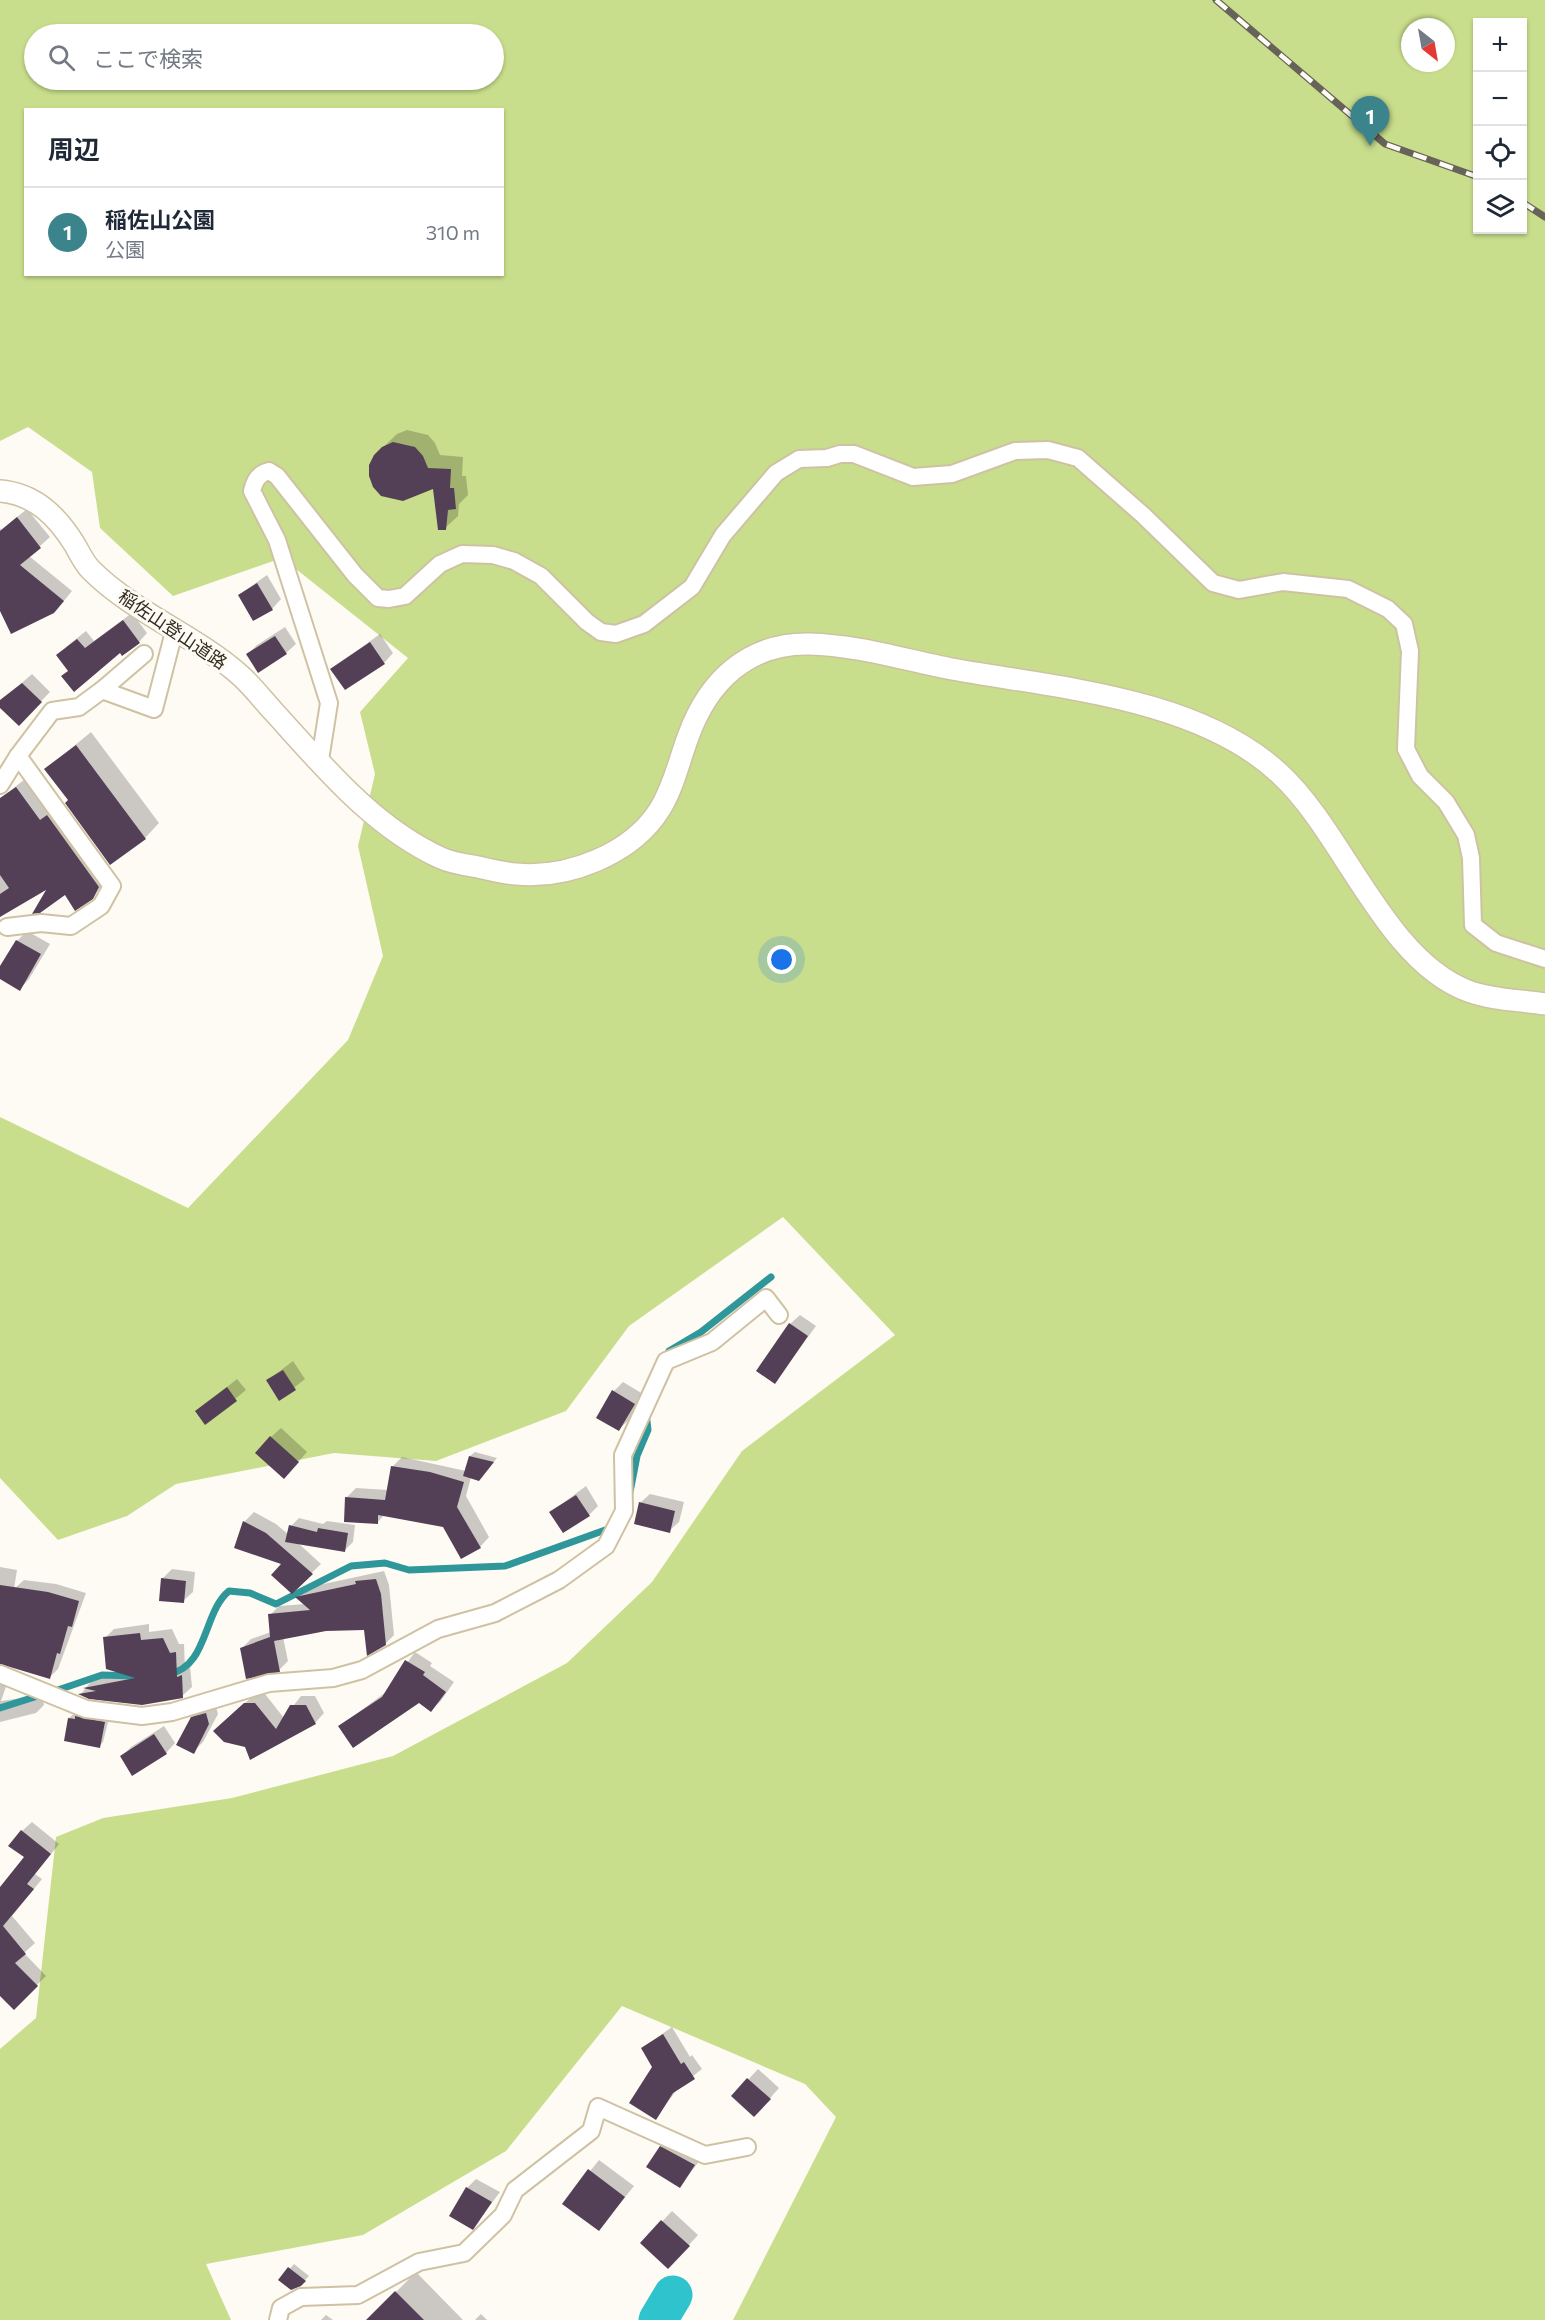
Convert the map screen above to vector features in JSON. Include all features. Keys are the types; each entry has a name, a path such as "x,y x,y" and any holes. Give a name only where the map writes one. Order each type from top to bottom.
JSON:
{"street":[{"path":"320,760 329,703 277,540 252,491 254,481 261,473 270,471 278,476 355,575 378,598 389,599 405,596 440,564 462,554 493,555 514,561 541,576 587,622 601,632 616,634 644,624 692,587 723,535 776,473 799,459 827,458 854,453 913,477 952,474 1015,451 1048,450 1078,458 1143,515 1213,584 1239,590 1283,582 1348,589 1388,609 1404,624 1410,651 1406,749 1420,776 1446,802 1466,835 1470,858 1473,925 1496,943 1545,959"},
{"name":"稲佐山登山道路","path":"0,491 14,492 47,509 71,539 88,567 143,609 206,647 244,679 360,804 395,831 442,859 518,875 557,873 612,853 652,821 664,803 677,773 697,712 733,667 773,646 806,644 849,647 903,660 1119,699 1190,718 1227,736 1278,772 1313,810 1371,899 1430,970 1471,992 1545,1004"},
{"path":"102,690 154,709 176,628"},
{"path":"0,785 18,756 52,711 79,707 144,654"},
{"path":"7,927 41,923 71,926 101,906 112,886 18,756"},
{"path":"0,1674 86,1709 142,1716 171,1712 269,1683 333,1678 362,1670 438,1629 495,1614 559,1580 606,1546 624,1511 622,1455 666,1361 712,1342 766,1298 779,1315"},
{"path":"278,2320 281,2308 301,2297 358,2295 419,2262 464,2253 503,2215 515,2190 591,2131 598,2107 705,2155 747,2147"}],"green space":[{"path":"0,0 1545,0 1545,2320 733,2320 836,2117 805,2084 622,2006 506,2151 363,2235 206,2264 231,2320 0,2320 0,2049 36,2018 56,1837 103,1818 232,1798 393,1756 567,1663 652,1582 742,1451 895,1335 783,1217 629,1326 566,1411 436,1461 334,1453 176,1484 127,1516 58,1540 0,1478 0,1117 188,1208 348,1040 383,956 358,846 375,774 360,712 408,658 282,558 173,596 100,528 92,472 28,427 0,441"}],"building":[{"path":"393,442 415,447 423,456 428,468 451,469 450,488 454,488 456,509 448,510 446,530 438,530 433,489 403,501 381,496 373,487 369,476 369,465 374,455 382,447"},
{"path":"17,517 41,548 20,565 64,601 54,613 11,634 0,611 0,531"},
{"path":"257,583 273,610 253,621 238,595"},
{"path":"123,620 140,643 122,656 120,653 74,692 61,676 68,671 56,655 77,639 85,648"},
{"path":"275,636 287,654 258,673 246,654"},
{"path":"370,642 385,664 345,690 330,669"},
{"path":"22,683 42,702 19,726 0,708 0,700"},
{"path":"76,745 146,839 110,865 65,803 68,800 44,769"},
{"path":"16,787 40,820 47,815 99,887 93,899 75,911 65,895 40,913 32,914 46,890 0,917 0,894 9,888 0,875 0,798"},
{"path":"16,940 41,954 20,991 0,979 0,966"},
{"path":"789,1323 808,1336 775,1384 756,1371"},
{"path":"283,1370 296,1390 279,1401 266,1380"},
{"path":"227,1387 237,1401 205,1425 195,1411"},
{"path":"612,1390 635,1404 619,1431 596,1418"},
{"path":"270,1436 299,1462 284,1479 255,1453"},
{"path":"469,1456 494,1462 479,1481 463,1476"},
{"path":"391,1466 430,1472 464,1482 457,1507 481,1548 461,1559 443,1527 378,1515 378,1524 344,1522 345,1497 385,1500"},
{"path":"576,1495 590,1516 563,1533 549,1512"},
{"path":"639,1502 675,1511 670,1533 634,1524"},
{"path":"243,1521 266,1533 313,1574 292,1594 271,1575 281,1564 234,1548"},
{"path":"289,1525 317,1532 318,1528 348,1533 345,1552 285,1542"},
{"path":"161,1578 186,1581 184,1603 159,1601"},
{"path":"376,1579 381,1594 386,1645 367,1656 364,1630 326,1631 274,1641 280,1672 246,1679 240,1648 270,1637 268,1614 310,1610 295,1597 356,1584 355,1581"},
{"path":"0,1585 48,1592 79,1601 72,1627 68,1626 60,1654 57,1653 50,1679 0,1664"},
{"path":"140,1633 141,1640 163,1638 170,1653 176,1652 177,1677 182,1675 183,1698 142,1705 89,1699 78,1694 96,1691 83,1688 135,1678 106,1669 103,1637"},
{"path":"405,1660 425,1672 423,1675 446,1692 431,1712 419,1703 353,1748 338,1726 382,1697"},
{"path":"244,1703 255,1703 276,1729 290,1705 306,1705 316,1724 250,1760 245,1747 224,1742 213,1731"},
{"path":"206,1713 209,1724 194,1754 176,1745 191,1717"},
{"path":"75,1716 105,1722 100,1748 64,1741 68,1718 75,1719"},
{"path":"154,1734 167,1754 132,1776 120,1756"},
{"path":"21,1830 51,1854 27,1884 34,1889 3,1926 26,1954 15,1963 38,1986 14,2010 0,1996 0,1887 24,1857 8,1846"},
{"path":"663,2034 681,2064 684,2062 695,2079 673,2093 656,2120 629,2103 652,2067 641,2048"},
{"path":"747,2078 771,2099 754,2117 731,2096"},
{"path":"660,2146 695,2165 680,2188 646,2167"},
{"path":"588,2169 625,2197 599,2231 562,2204"},
{"path":"466,2187 492,2202 473,2230 449,2216"},
{"path":"661,2220 690,2246 668,2269 640,2243"},
{"path":"288,2267 306,2281 291,2290 278,2280"},
{"path":"395,2291 424,2320 366,2320"}],"waterway":[{"path":"666,1357 669,1351 701,1332 771,1277"},
{"path":"630,1492 637,1456 648,1430 646,1413"},
{"path":"169,1674 182,1669 191,1661 214,1612 229,1591 250,1593 276,1604 351,1566 385,1563 409,1570 505,1566 608,1529 611,1524"},
{"path":"52,1692 102,1675 134,1676"},
{"path":"0,1708 41,1695"},
{"path":"658,2320 673,2295"}],"railway":[{"path":"1216,0 1385,144 1473,175"},
{"path":"1527,205 1545,217"}],"place":[{"name":"稲佐山公園","path":"1370,146"}]}
